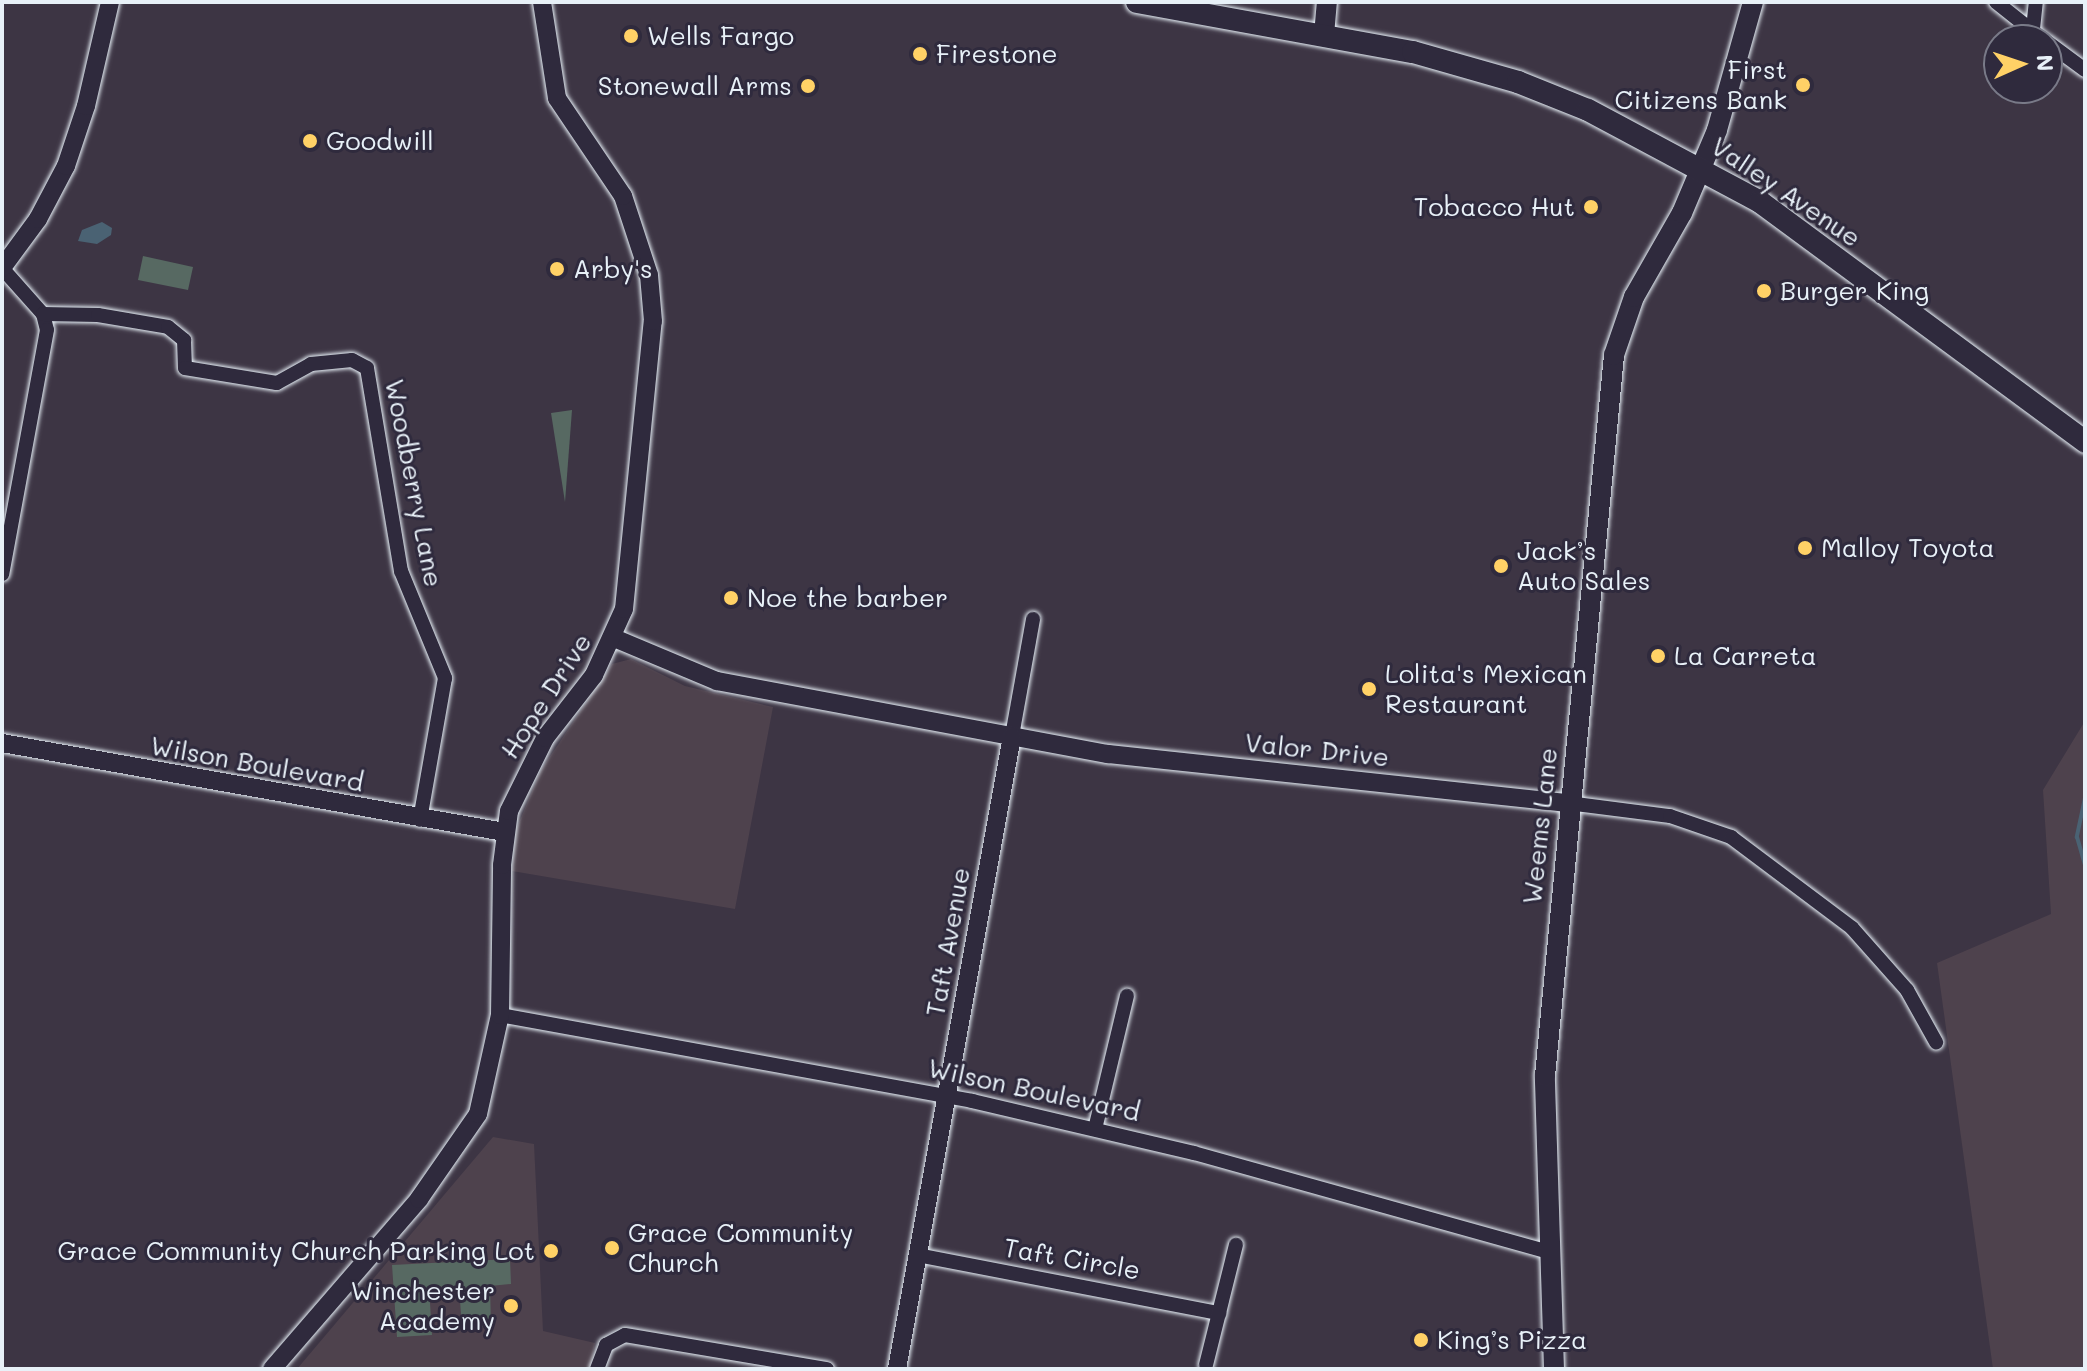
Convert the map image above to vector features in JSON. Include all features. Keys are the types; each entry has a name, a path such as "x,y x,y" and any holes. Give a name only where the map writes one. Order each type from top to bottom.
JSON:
{"main road":[{"name":"Valley Avenue","path":"1137,2 1324,35 1518,82 1701,167 1760,202 2085,442"},
{"path":"1324,35 1327,2"},
{"name":"Weems Lane","path":"1554,1369 1548,1252 1545,1076 1568,803 1614,355 1634,297 1682,213 1701,167 1732,84 1753,2"}],"street":[{"path":"2,574 44,351 43,314 2,268 38,219 66,166 86,106 110,2"},
{"name":"Hope Drive","path":"272,1369 458,1147 478,1114 500,1015 504,832 516,794 545,738 594,675 614,638 627,591 652,298 630,210 557,98 542,2"},
{"path":"1996,2 2025,24"},
{"path":"2036,2 2040,24"},
{"path":"2063,53 2085,70"},
{"name":"Woodberry Lane","path":"43,314 98,315 168,327 184,340 185,368 200,371 277,383 311,364 352,360 367,368 401,571 445,678 420,820"},
{"name":"Taft Avenue","path":"897,1369 1033,619"},
{"name":"Valor Drive","path":"614,638 717,681 1149,760 1670,816 1731,837 1852,928 1907,990 1936,1042"},
{"name":"Wilson Boulevard","path":"2,743 420,820 504,832"},
{"path":"1095,1129 1127,996"},
{"name":"Wilson Boulevard","path":"500,1015 946,1096 1095,1129 1548,1252"},
{"path":"1206,1365 1236,1245"},
{"name":"Taft Circle","path":"917,1255 1219,1313"},
{"path":"597,1369 606,1345 625,1335 827,1369"}],"shaded area":[{"path":"631,659 685,686 773,707 735,909 512,871 516,830 541,770 612,664"},
{"path":"2085,721 2085,1369 1993,1369 1937,963 2051,914 2043,790"},
{"path":"493,1137 534,1144 543,1331 595,1343 590,1369 297,1369"}],"green space":[{"path":"143,256 193,267 188,290 138,280"},
{"path":"572,410 565,502 551,413"},
{"path":"510,1259 511,1284 490,1286 491,1326 462,1329 459,1286 429,1287 432,1335 397,1337 392,1265"}],"water":[{"path":"102,222 112,228 111,235 97,244 78,241 82,230"}],"waterway":[{"path":"2085,798 2077,837 2085,865"}],"place":[{"name":"Wells Fargo","path":"631,36"},
{"name":"Firestone","path":"920,54"},
{"name":"First Citizens Bank","path":"1803,85"},
{"name":"Stonewall Arms","path":"808,86"},
{"name":"Goodwill","path":"310,141"},
{"name":"Tobacco Hut","path":"1591,207"},
{"name":"Arby's","path":"557,269"},
{"name":"Burger King","path":"1764,291"},
{"name":"Malloy Toyota","path":"1805,548"},
{"name":"Jack’s Auto Sales","path":"1501,566"},
{"name":"Noe the barber","path":"731,598"},
{"name":"La Carreta","path":"1658,656"},
{"name":"Lolita's Mexican Restaurant","path":"1369,689"},
{"name":"Grace Community Church","path":"612,1248"},
{"name":"Grace Community Church Parking Lot","path":"551,1251"},
{"name":"Winchester Academy","path":"511,1306"},
{"name":"King’s Pizza","path":"1421,1340"}]}
